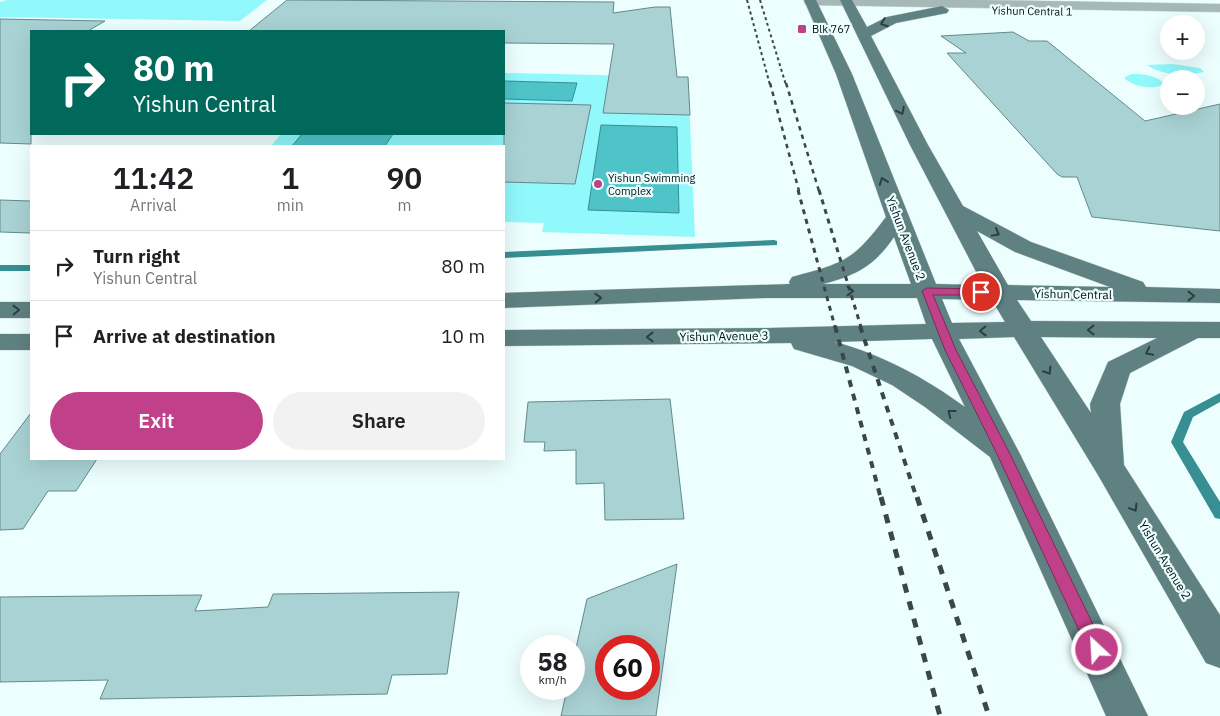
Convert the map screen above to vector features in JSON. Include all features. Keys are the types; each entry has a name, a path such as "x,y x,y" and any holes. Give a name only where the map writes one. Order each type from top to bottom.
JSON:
{"main road":[{"path":"896,0 918,3"},
{"name":"Yishun Avenue 2","path":"811,3 844,74 897,217 950,350 1004,454 1127,716"},
{"name":"Yishun Avenue 2","path":"848,3 862,34 954,210 1000,292 1220,650"},
{"path":"862,34 892,20 942,10"},
{"path":"954,210 1023,247 1096,275 1162,296"},
{"path":"766,291 842,270 856,264 872,249 897,217"},
{"path":"505,301 766,291 927,291"},
{"name":"Yishun Central","path":"927,291 1220,296"},
{"path":"0,310 30,310"},
{"path":"944,331 1023,329 1220,330"},
{"path":"1109,467 1105,404 1118,368 1192,330"},
{"name":"Yishun Avenue 3","path":"505,338 768,336 944,331"},
{"path":"768,336 827,348 882,369 914,386 1004,454"},
{"path":"0,342 30,342"}],"street":[{"name":"Yishun Central 1","path":"811,3 1220,8"},
{"name":"Yishun Central 1","path":"848,3 942,10 1220,13"}],"shaded area":[{"path":"7,0 267,0 240,21 0,17 0,2"},
{"path":"1172,64 1200,68 1202,70 1160,71 1147,65"},
{"name":"Yishun Swimming Complex","path":"505,73 688,77 695,237 542,232 544,223 505,222 505,145 272,145 280,135 505,135"},
{"path":"1132,74 1154,77 1160,80 1160,86 1138,86 1125,79 1125,77"},
{"path":"505,81 577,83 572,101 505,99"},
{"path":"601,125 677,127 679,213 588,210"},
{"path":"301,135 392,135 386,145 293,145"}],"building":[{"path":"287,0 614,2 613,13 655,7 670,7 677,77 688,77 690,115 603,113 614,44 505,43 505,30 250,30"},
{"path":"0,19 105,21 90,30 30,30 31,144 0,143"},
{"path":"1013,32 1029,41 1047,41 1145,121 1171,115 1205,115 1205,107 1220,104 1220,231 1092,217 1077,177 1062,177 1057,174 947,53 966,53 941,36"},
{"path":"505,103 591,105 575,184 505,182"},
{"path":"0,200 30,201 30,233 0,232"},
{"path":"670,399 684,519 605,520 604,483 576,484 576,450 544,451 545,442 524,442 528,402"},
{"path":"30,414 30,460 96,460 76,491 48,491 23,529 0,530 0,454"},
{"path":"677,564 660,687 660,635 595,635 595,700 658,700 656,716 561,716 565,700 585,700 585,635 579,635 587,599"},
{"path":"459,592 447,674 392,675 387,694 100,699 108,680 0,682 0,597 202,595 195,611 268,607 273,594"}],"waterway":[{"path":"505,255 774,243"},
{"path":"0,268 30,268"},
{"path":"1220,397 1188,415 1177,442 1220,514"}],"railway":[{"path":"747,0 770,85"},
{"path":"760,0 786,85"},
{"path":"770,83 799,191"},
{"path":"786,83 819,191"},
{"path":"798,190 835,327"},
{"path":"819,190 861,327"},
{"path":"835,326 881,499"},
{"path":"860,326 917,499"},
{"path":"881,497 940,716"},
{"path":"917,497 989,716"}],"place":[{"name":"Blk 767","path":"802,29"},
{"name":"Yishun Swimming Complex","path":"598,184"}],"route":[{"path":"981,292 927,291 950,350 1004,454 1097,650"}]}
